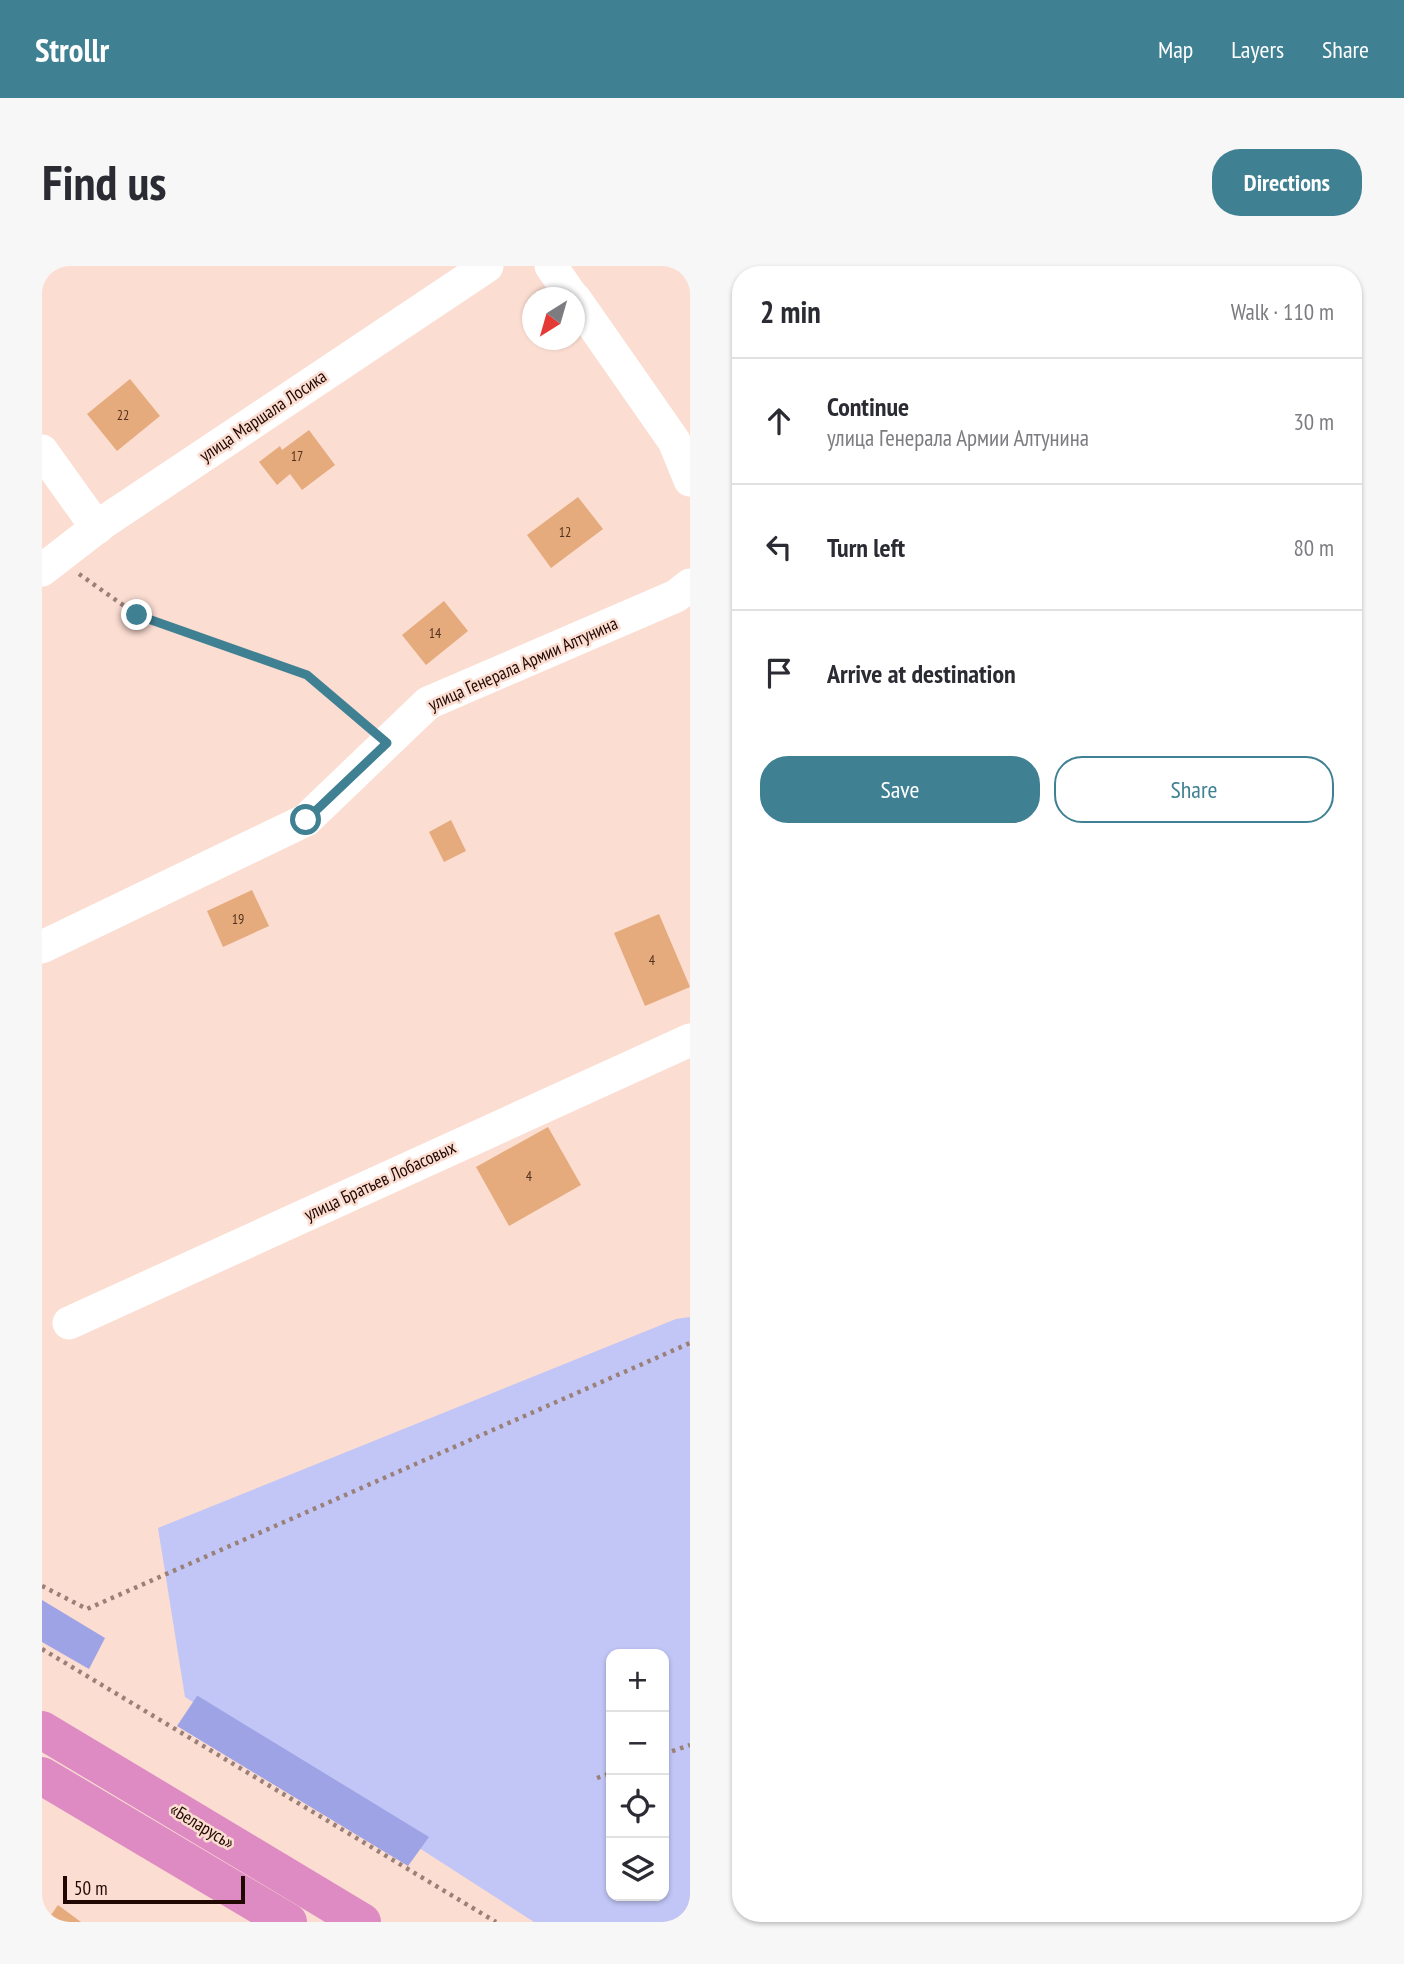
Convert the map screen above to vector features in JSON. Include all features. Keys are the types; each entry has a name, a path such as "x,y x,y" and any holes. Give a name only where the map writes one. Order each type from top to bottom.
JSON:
{"highway":[{"name":"«Беларусь»","path":"42,1730 362,1922"},
{"path":"42,1776 288,1922"}],"street":[{"name":"улица Маршала Лосика","path":"50,564 97,528 487,266"},
{"path":"551,266 566,287"},
{"path":"585,312 682,440 690,480"},
{"path":"42,451 97,528"},
{"name":"улица Генерала Армии Алтунина","path":"42,947 306,820 428,703 676,596 690,585"},
{"name":"улица Братьев Лобасовых","path":"69,1323 690,1040"}],"path":[{"path":"50,564 137,615 307,675 387,743"},
{"path":"42,1586 87,1609 690,1343"},
{"path":"42,1649 496,1922"},
{"path":"669,1752 690,1745"},
{"path":"597,1778 606,1775"}],"shaded area":[{"path":"690,1317 690,1922 534,1922 185,1697 158,1528 676,1319"},
{"path":"42,1600 105,1638 89,1669 42,1642"},
{"path":"197,1696 429,1837 408,1866 177,1726"}],"building":[{"path":"130,379 160,416 117,451 87,414"},
{"path":"309,430 335,465 302,490 290,474 277,485 259,462 280,446 282,450"},
{"path":"578,497 603,529 551,568 527,535"},
{"path":"444,601 468,631 426,665 402,635"},
{"path":"451,820 466,851 444,862 429,832"},
{"path":"252,890 269,926 223,947 207,911"},
{"path":"659,914 690,987 645,1006 614,933"},
{"path":"548,1127 581,1185 509,1226 476,1167"},
{"path":"58,1905 81,1922 46,1922"}],"route":[{"path":"137,615 307,675 387,743 306,820"}]}
